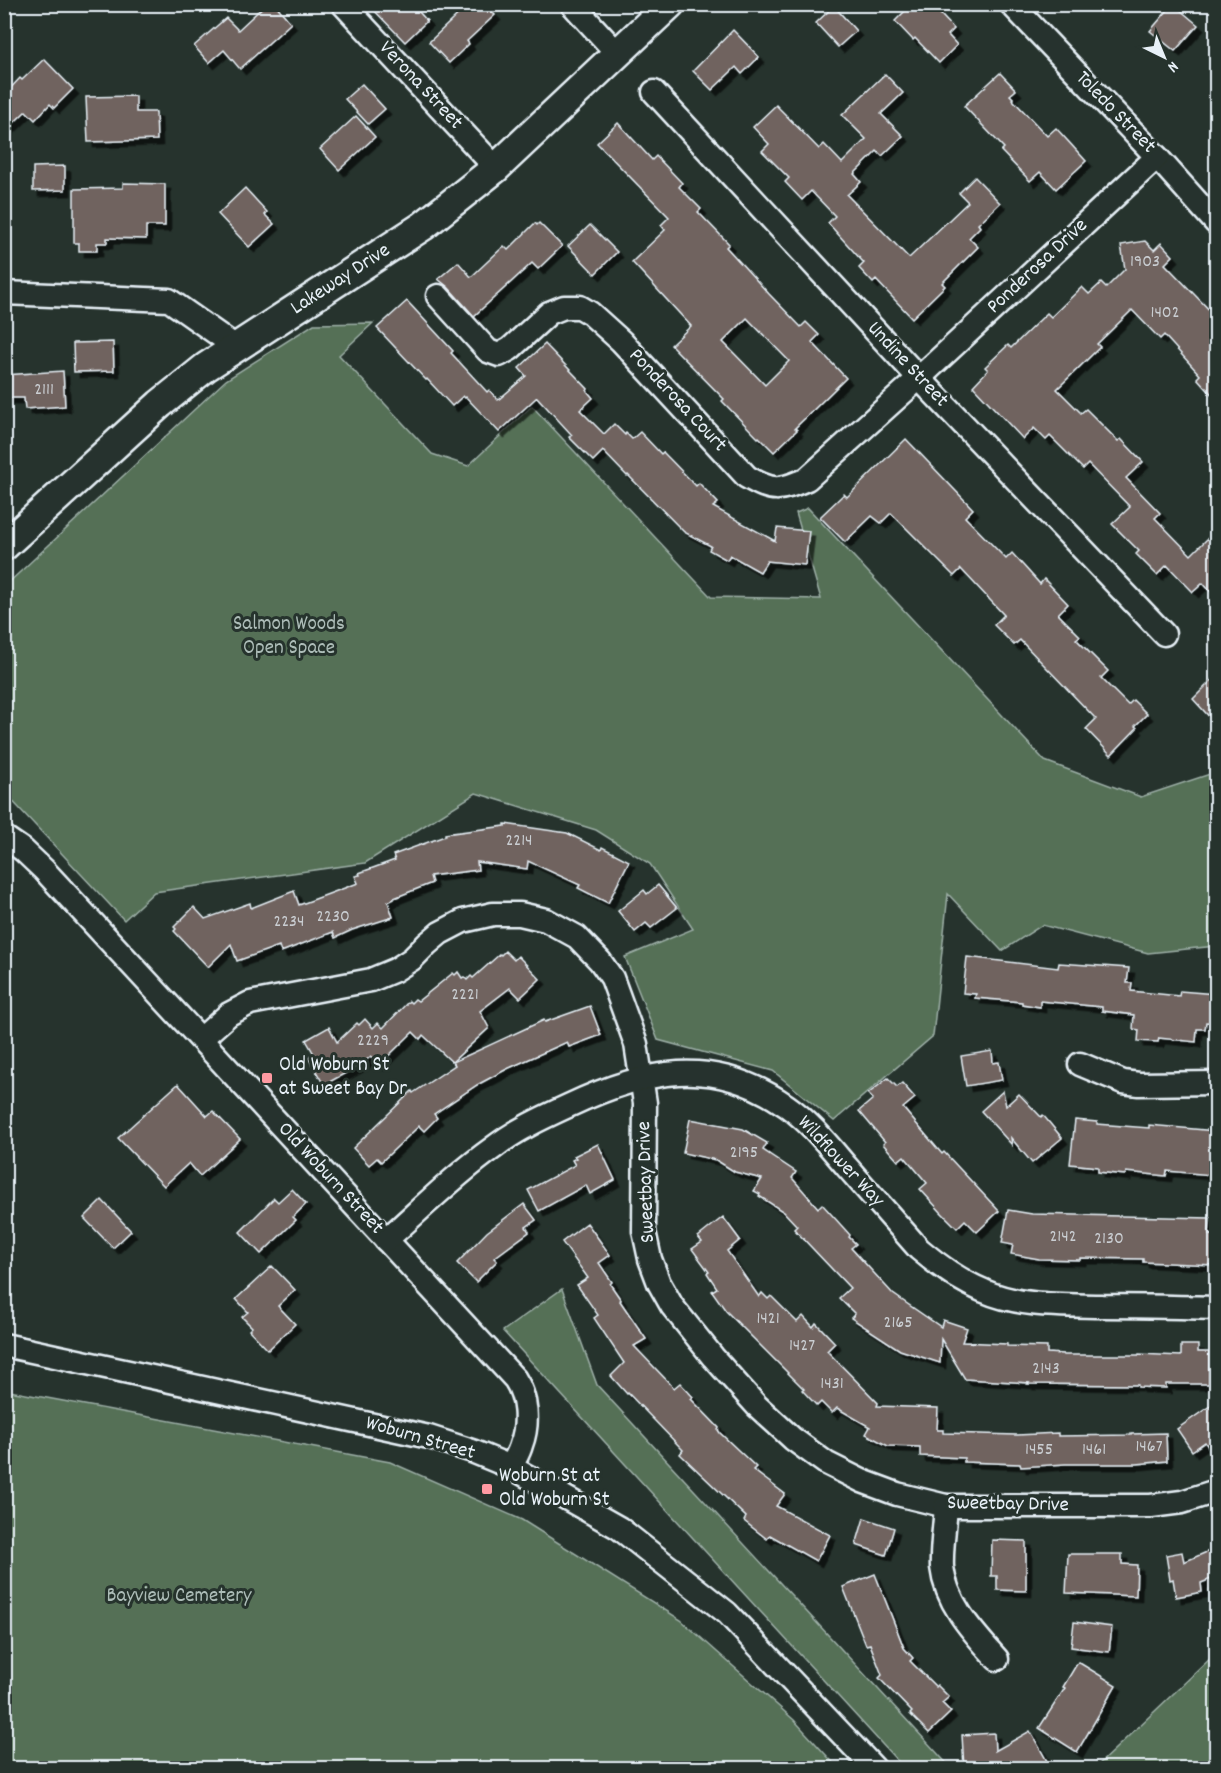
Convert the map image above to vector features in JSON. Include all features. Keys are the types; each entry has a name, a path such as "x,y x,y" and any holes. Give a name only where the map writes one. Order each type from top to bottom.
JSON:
{"main road":[{"name":"Lakeway Drive","path":"4,546 160,404 207,367 423,226 496,168 670,4"}],"street":[{"name":"Verona Street","path":"343,4 496,168"},
{"path":"572,4 617,53"},
{"name":"Toledo Street","path":"1011,4 1157,157 1216,223"},
{"name":"Undine Street","path":"654,92 919,378 1164,634"},
{"name":"Ponderosa Drive","path":"919,378 1157,157"},
{"path":"4,293 169,300 236,346"},
{"name":"Ponderosa Court","path":"438,296 488,351 499,355 510,349 549,313 564,307 580,307 621,341 747,477 765,487 787,488 807,479 919,378"},
{"name":"Old Woburn Street","path":"4,837 23,850 44,870 514,1378 520,1386 525,1405 525,1430 522,1444 511,1467"},
{"name":"Sweetbay Drive","path":"201,1039 229,1014 250,1003 371,980 395,970 412,959 440,933 463,921 493,914 520,914 546,920 577,937 600,961 612,978 636,1044 642,1077 646,1127 645,1231 650,1259 659,1283 672,1306 713,1357 750,1398 793,1440 826,1463 862,1481 897,1494 946,1506 1151,1506 1182,1502 1216,1491"},
{"path":"1080,1064 1124,1082 1139,1084 1216,1083"},
{"name":"Wildflower Way","path":"386,1240 492,1148 523,1127 585,1098 642,1077 699,1072 728,1077 761,1089 788,1107 819,1135 926,1255 959,1279 986,1292 1048,1305 1216,1308"},
{"name":"Woburn Street","path":"4,1345 420,1435 472,1451 511,1467 619,1528 727,1612 874,1768"},
{"path":"946,1506 942,1568 951,1598 968,1626 997,1659"}],"green space":[{"name":"Salmon Woods Open Space","path":"373,323 339,355 432,454 468,466 532,406 711,597 821,599 796,513 808,508 1045,761 1141,797 1216,772 1216,946 1148,953 1042,925 1002,951 948,894 933,1036 834,1121 773,1071 658,1040 625,957 693,929 650,864 596,830 476,793 365,863 154,892 124,920 5,793 5,586 226,380 314,324"},
{"path":"562,1289 597,1385 951,1768 904,1768 503,1331"},
{"name":"Bayview Cemetery","path":"4,1390 390,1462 522,1520 681,1620 794,1720 838,1768 5,1768"},
{"path":"1216,1654 1216,1768 1095,1768 1213,1656"}],"building":[{"path":"266,4 275,4 291,23 240,69 224,50 209,63 194,46 226,18 238,30"},
{"path":"368,4 412,4 427,21 405,42"},
{"path":"469,4 484,4 495,15 467,41 469,44 449,63 429,42"},
{"path":"912,4 931,4 954,29 948,35 957,45 939,63 895,21"},
{"path":"1173,4 1198,25 1175,51 1150,31"},
{"path":"834,6 856,31 838,47 816,23"},
{"path":"733,30 759,57 742,74 736,67 712,90 693,71"},
{"path":"44,59 73,89 54,108 50,104 35,120 26,111 4,132 4,95 20,78 22,80"},
{"path":"1000,73 1016,90 1010,95 1012,99 1047,136 1056,128 1086,161 1056,189 1040,172 1030,181 1001,151 1004,148 964,106"},
{"path":"885,74 903,93 881,114 903,136 882,156 877,151 854,174 861,182 847,195 909,258 968,202 959,193 975,177 1000,203 978,224 980,227 969,238 978,247 942,283 945,286 912,318 876,280 873,283 859,268 864,263 828,223 835,216 811,191 802,200 785,182 789,178 762,151 769,144 753,127 776,105 819,149 824,144 842,163 866,139 842,115"},
{"path":"362,84 385,109 368,124 345,99"},
{"path":"136,96 136,112 156,112 157,140 88,142 86,97"},
{"path":"356,116 375,137 339,170 320,149"},
{"path":"618,123 652,160 656,156 682,183 679,187 701,209 698,212 729,244 726,247 801,327 806,322 819,335 812,342 846,378 774,452 722,401 724,399 671,345 691,326 632,262 665,230 661,225 669,217 597,143","holes":["747,318 789,361 765,385 723,342"]},
{"path":"65,166 65,190 33,191 33,167"},
{"path":"123,183 165,184 165,226 146,226 146,239 107,238 107,243 97,243 97,251 79,251 79,243 74,243 74,189 123,188"},
{"path":"245,188 267,212 265,215 274,224 249,247 218,214"},
{"path":"535,223 537,225 539,223 562,246 538,269 532,263 474,316 438,279 458,262 471,277 504,246 508,250"},
{"path":"590,225 617,252 595,274 568,246"},
{"path":"1145,241 1154,250 1161,243 1173,256 1165,264 1216,317 1216,399 1197,378 1200,375 1164,335 1160,339 1132,310 1097,344 1100,347 1057,389 1081,413 1086,409 1118,441 1121,439 1143,462 1126,478 1160,513 1155,518 1191,555 1208,538 1216,547 1216,598 1203,583 1193,592 1167,565 1157,575 1136,554 1139,551 1112,524 1130,507 1088,464 1083,469 1050,436 1046,440 1034,428 1023,439 973,386 988,370 985,367 1008,345 1011,348 1047,313 1051,317 1082,287 1089,294 1101,283 1106,288 1125,269 1121,245"},
{"path":"407,301 453,351 451,353 487,392 489,390 498,400 526,376 519,368 545,344 588,389 587,391 593,398 580,410 604,434 614,424 632,439 640,432 696,486 699,483 718,503 713,507 775,541 777,528 809,531 805,565 767,561 760,572 730,555 727,560 709,550 711,546 684,532 603,451 593,461 569,437 572,435 537,397 499,432 466,397 463,396 452,406 377,328"},
{"path":"113,342 114,371 74,372 73,343"},
{"path":"63,371 65,406 25,409 24,398 4,398 4,375"},
{"path":"906,439 973,509 965,517 1006,559 1012,553 1040,584 1044,579 1068,604 1058,614 1080,636 1076,639 1108,671 1101,678 1128,705 1133,700 1147,714 1111,755 1086,729 1096,719 1020,640 1014,645 994,625 1004,615 961,569 954,576 891,513 881,523 872,516 845,542 820,517 844,494 847,497"},
{"path":"1216,676 1216,724 1193,699"},
{"path":"505,824 567,833 629,861 608,903 578,888 580,885 528,861 527,869 477,862 478,870 430,876 432,883 394,898 388,902 393,917 335,938 333,932 281,952 279,946 237,961 231,944 208,967 174,931 176,929 174,927 194,907 205,919 250,903 251,908 294,891 299,905 358,883 355,876 360,875 359,873 395,860 393,855 445,836 445,834 505,826"},
{"path":"658,885 677,908 651,928 646,923 635,932 618,911 644,890 647,894"},
{"path":"505,951 514,960 518,956 540,979 520,998 510,988 480,1011 489,1028 452,1062 423,1035 420,1039 413,1032 379,1065 371,1056 362,1064 324,1085 308,1057 314,1054 306,1040 329,1027 337,1042 357,1023 359,1025 365,1019 373,1028 378,1023 383,1028 409,1001 411,1003 415,999 418,1001 453,973 455,975 458,972 462,978 467,980 471,976 473,978"},
{"path":"967,957 1058,968 1059,963 1129,968 1127,983 1132,983 1131,991 1179,996 1180,991 1216,994 1216,1023 1206,1022 1205,1029 1197,1029 1196,1042 1159,1038 1158,1042 1138,1041 1139,1030 1133,1029 1134,1015 1102,1011 1102,1007 1040,1001 1040,1007 1022,1004 1022,1002 975,998 976,994 963,993"},
{"path":"590,1006 601,1035 569,1047 567,1042 477,1085 434,1114 437,1118 424,1131 419,1126 381,1162 377,1158 369,1165 353,1148 412,1091 413,1093 455,1065 453,1062 544,1020 545,1022"},
{"path":"992,1051 993,1063 999,1062 1002,1080 966,1086 961,1056"},
{"path":"888,1078 897,1087 902,1083 915,1098 903,1108 942,1154 944,1152 999,1211 977,1232 965,1220 957,1228 941,1212 920,1189 927,1183 904,1156 898,1161 859,1111 873,1099 868,1094"},
{"path":"178,1084 207,1116 213,1111 240,1139 200,1176 189,1163 164,1186 118,1138"},
{"path":"1003,1091 1006,1106 1019,1094 1041,1117 1043,1115 1062,1138 1032,1163 1011,1138 1012,1145 981,1111"},
{"path":"690,1119 743,1129 767,1143 763,1150 796,1172 792,1178 818,1208 822,1204 850,1235 849,1237 856,1244 851,1248 893,1294 941,1327 943,1320 967,1328 962,1342 1047,1347 1047,1353 1063,1355 1181,1356 1181,1345 1198,1345 1198,1352 1209,1352 1209,1384 1166,1384 1166,1388 1138,1387 1138,1385 1028,1384 965,1379 941,1339 940,1363 900,1350 851,1318 855,1314 839,1298 850,1288 794,1229 797,1226 784,1212 754,1191 762,1179 735,1172 716,1160 683,1153"},
{"path":"1075,1120 1097,1122 1097,1124 1149,1128 1149,1125 1216,1131 1212,1175 1167,1171 1166,1176 1126,1172 1125,1175 1098,1172 1098,1167 1070,1164"},
{"path":"598,1144 615,1180 590,1194 586,1185 539,1211 528,1190 575,1165 572,1160 576,1158 574,1156"},
{"path":"292,1189 306,1204 293,1217 296,1220 261,1254 240,1232 274,1198 278,1202"},
{"path":"102,1200 131,1231 113,1248 84,1218"},
{"path":"524,1204 536,1220 526,1227 529,1232 494,1258 497,1261 476,1282 457,1263 487,1232"},
{"path":"1008,1210 1032,1214 1210,1218 1209,1235 1216,1235 1215,1265 1143,1262 1143,1259 1039,1259 1011,1254 1013,1245 1002,1243"},
{"path":"723,1217 740,1240 727,1251 759,1297 762,1293 768,1299 771,1296 797,1322 803,1316 813,1327 816,1323 835,1343 827,1351 878,1403 877,1406 938,1408 937,1430 943,1430 943,1433 1017,1435 1058,1433 1058,1436 1166,1433 1167,1461 1021,1467 1020,1464 964,1462 964,1458 920,1456 920,1447 888,1446 866,1434 870,1427 837,1408 832,1413 821,1402 817,1406 802,1390 804,1389 726,1311 712,1291 717,1288 707,1273 709,1272 692,1249 702,1242 698,1237"},
{"path":"587,1223 610,1255 599,1263 612,1282 610,1284 620,1301 646,1339 634,1346 674,1388 680,1383 693,1397 691,1399 719,1428 720,1433 756,1467 753,1470 785,1494 776,1506 830,1535 816,1561 770,1535 767,1539 744,1521 746,1517 680,1454 683,1450 611,1376 624,1363 594,1318 598,1315 577,1285 588,1278 562,1242"},
{"path":"272,1266 295,1290 278,1306 295,1324 268,1350 249,1330 252,1327 242,1317 248,1312 236,1299"},
{"path":"1210,1406 1216,1414 1216,1459 1205,1442 1192,1451 1177,1429"},
{"path":"864,1518 894,1528 886,1555 856,1545"},
{"path":"992,1540 1026,1541 1026,1591 997,1590 997,1576 991,1576"},
{"path":"1216,1548 1216,1577 1201,1583 1202,1592 1176,1597 1173,1579 1170,1580 1166,1555 1182,1552 1184,1562"},
{"path":"1068,1554 1122,1554 1122,1564 1137,1565 1136,1596 1066,1593"},
{"path":"875,1574 904,1648 913,1658 910,1661 949,1697 942,1703 951,1712 929,1733 879,1678 882,1675 870,1644 866,1645 843,1587"},
{"path":"1074,1622 1112,1627 1109,1652 1071,1647"},
{"path":"1078,1662 1116,1685 1077,1752 1039,1728 1065,1688 1063,1687"},
{"path":"1030,1731 1048,1763 1039,1768 964,1768 962,1735 994,1733 995,1751"}],"place":[{"name":"Old Woburn St at Sweet Bay Dr","path":"267,1078"},
{"name":"Woburn St at Old Woburn St","path":"487,1489"}]}
